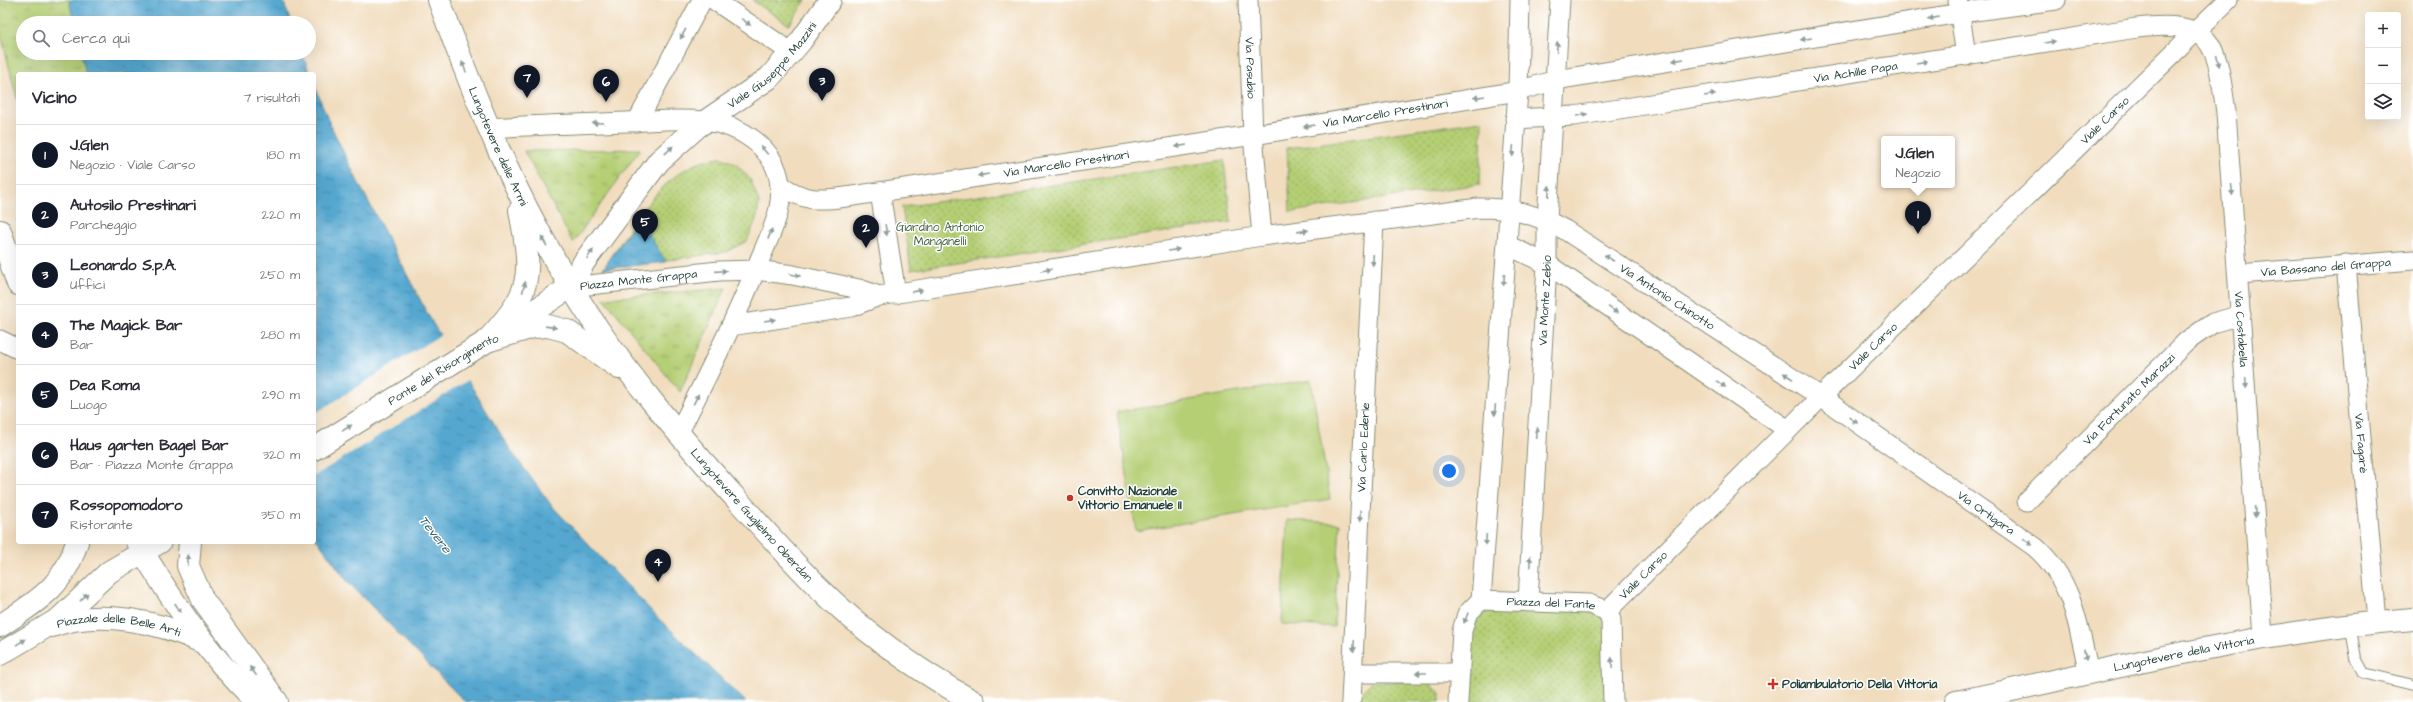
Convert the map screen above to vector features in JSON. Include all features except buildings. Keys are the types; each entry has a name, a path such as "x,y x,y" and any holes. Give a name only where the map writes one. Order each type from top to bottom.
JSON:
{"main road":[{"name":"Lungotevere delle Armi","path":"439,0 488,128 518,194 570,287"},
{"name":"Viale Giuseppe Mazzini","path":"706,121 760,86 792,53 830,0"},
{"name":"Piazza Monte Grappa","path":"570,287 584,262 653,168 676,144 706,121"},
{"path":"487,341 519,299 526,279 527,254 518,194"},
{"path":"0,231 16,278"},
{"name":"Ponte del Risorgimento","path":"316,448 487,341 570,287"},
{"name":"Lungotevere Guglielmo Oberdan","path":"570,287 635,379 678,434 796,564 842,610 899,655 935,680 974,702"},
{"path":"487,341 533,327 555,327 579,338 635,379"},
{"path":"0,626 29,607 57,583 69,566 76,544"},
{"path":"190,544 188,566 202,600 277,702"},
{"path":"146,545 180,613 202,642 258,702"},
{"name":"Piazzale delle Belle Arti","path":"42,629 65,614 109,572 146,545"},
{"name":"Lungotevere della Vittoria","path":"1956,702 2263,637 2350,624 2413,619"},
{"name":"Piazzale delle Belle Arti","path":"42,629 71,621 113,620 164,627 183,633 202,642"},
{"path":"0,654 42,629"}],"street":[{"path":"637,122 702,0"},
{"path":"714,0 792,53"},
{"name":"Via Pasubio","path":"1248,0 1253,135"},
{"path":"1458,702 1465,619 1472,607 1481,600 1518,91 1520,0"},
{"name":"Via Monte Zebio","path":"1528,601 1547,264 1546,220 1554,118 1560,0"},
{"path":"1518,91 1556,80 1959,7 2056,0"},
{"name":"Viale Carso","path":"1607,611 1821,397 2228,0"},
{"path":"1959,7 1966,56"},
{"name":"Via Achille Papa","path":"1515,120 1554,118 1966,56 2151,26 2172,26 2196,30"},
{"name":"Via Costabella","path":"2196,30 2213,48 2220,68 2226,112 2239,274 2263,637"},
{"name":"Via Marcello Prestinari","path":"780,185 809,200 880,192 1253,135 1518,91"},
{"path":"488,128 637,122 706,121 737,129 752,138 770,159 780,185 779,205 774,223 756,270 731,326 678,434"},
{"path":"1253,135 1262,236"},
{"path":"880,192 887,295"},
{"path":"731,326 851,307 887,295 1262,236 1479,208 1509,208"},
{"name":"Via Antonio Chinotto","path":"1509,208 1546,220 1565,230 1821,397"},
{"name":"Via Carlo Ederle","path":"1353,673 1374,221"},
{"path":"1507,245 1547,264 1788,430"},
{"name":"Via Bassano del Grappa","path":"2239,274 2346,264 2413,260"},
{"name":"Via Fagarè","path":"2346,264 2377,622"},
{"name":"Piazza Monte Grappa","path":"570,287 719,271 756,270 808,278 887,295"},
{"name":"Via Fortunato Marazzi","path":"2027,500 2187,341 2213,323 2241,315"},
{"path":"0,340 16,348"},
{"name":"Via Ortigara","path":"1821,397 2042,554 2058,574 2071,598 2089,674"},
{"name":"Piazza del Fante","path":"1481,600 1589,604 1607,611 1610,620 1613,702"},
{"path":"1351,702 1353,673 1460,673"}],"lane":[{"path":"2350,624 2356,658 2364,673 2413,685"}],"green space":[{"path":"0,0 69,0 72,16 16,16 16,60 83,60 86,72 16,72 16,95 0,30"},
{"path":"752,0 806,0 789,25"},
{"path":"1482,121 1480,184 1290,212 1287,148"},
{"path":"640,149 573,243 524,151"},
{"path":"722,158 736,164 750,179 759,202 757,217 747,241 726,252 603,269 638,217 652,199 667,184 683,171 701,162"},
{"name":"Giardino Antonio Manganelli","path":"1224,160 1231,222 911,270 902,207"},
{"path":"726,288 680,392 604,298 608,298"},
{"path":"1311,380 1330,499 1136,531 1117,412"},
{"path":"1287,520 1340,523 1334,627 1282,624"},
{"path":"1484,605 1598,610 1606,619 1605,702 1467,702 1471,620"},
{"path":"1371,682 1428,682 1440,693 1440,702 1361,702 1361,694"}],"water":[{"path":"69,0 283,0 289,16 72,16"},
{"path":"83,60 305,60 309,72 86,72"},
{"name":"Tevere","path":"316,89 328,120 357,180 432,322 511,451 552,506 658,618 746,702 465,702 348,582 316,539"},
{"path":"639,218 666,262 603,269"}],"pier":[{"path":"442,334 470,379 316,475 316,413"}],"place":[{"name":"Rossopomodoro","path":"527,98"},
{"name":"Leonardo S.p.A.","path":"822,101"},
{"name":"Haus garten Bagel Bar","path":"606,102"},
{"name":"J.Glen","path":"1918,234"},
{"name":"Dea Roma","path":"645,242"},
{"name":"Autosilo Prestinari","path":"866,248"},
{"name":"Convitto Nazionale Vittorio Emanuele II","path":"1070,498"},
{"name":"The Magick Bar","path":"658,582"},
{"name":"Poliambulatorio Della Vittoria","path":"1773,684"}]}
